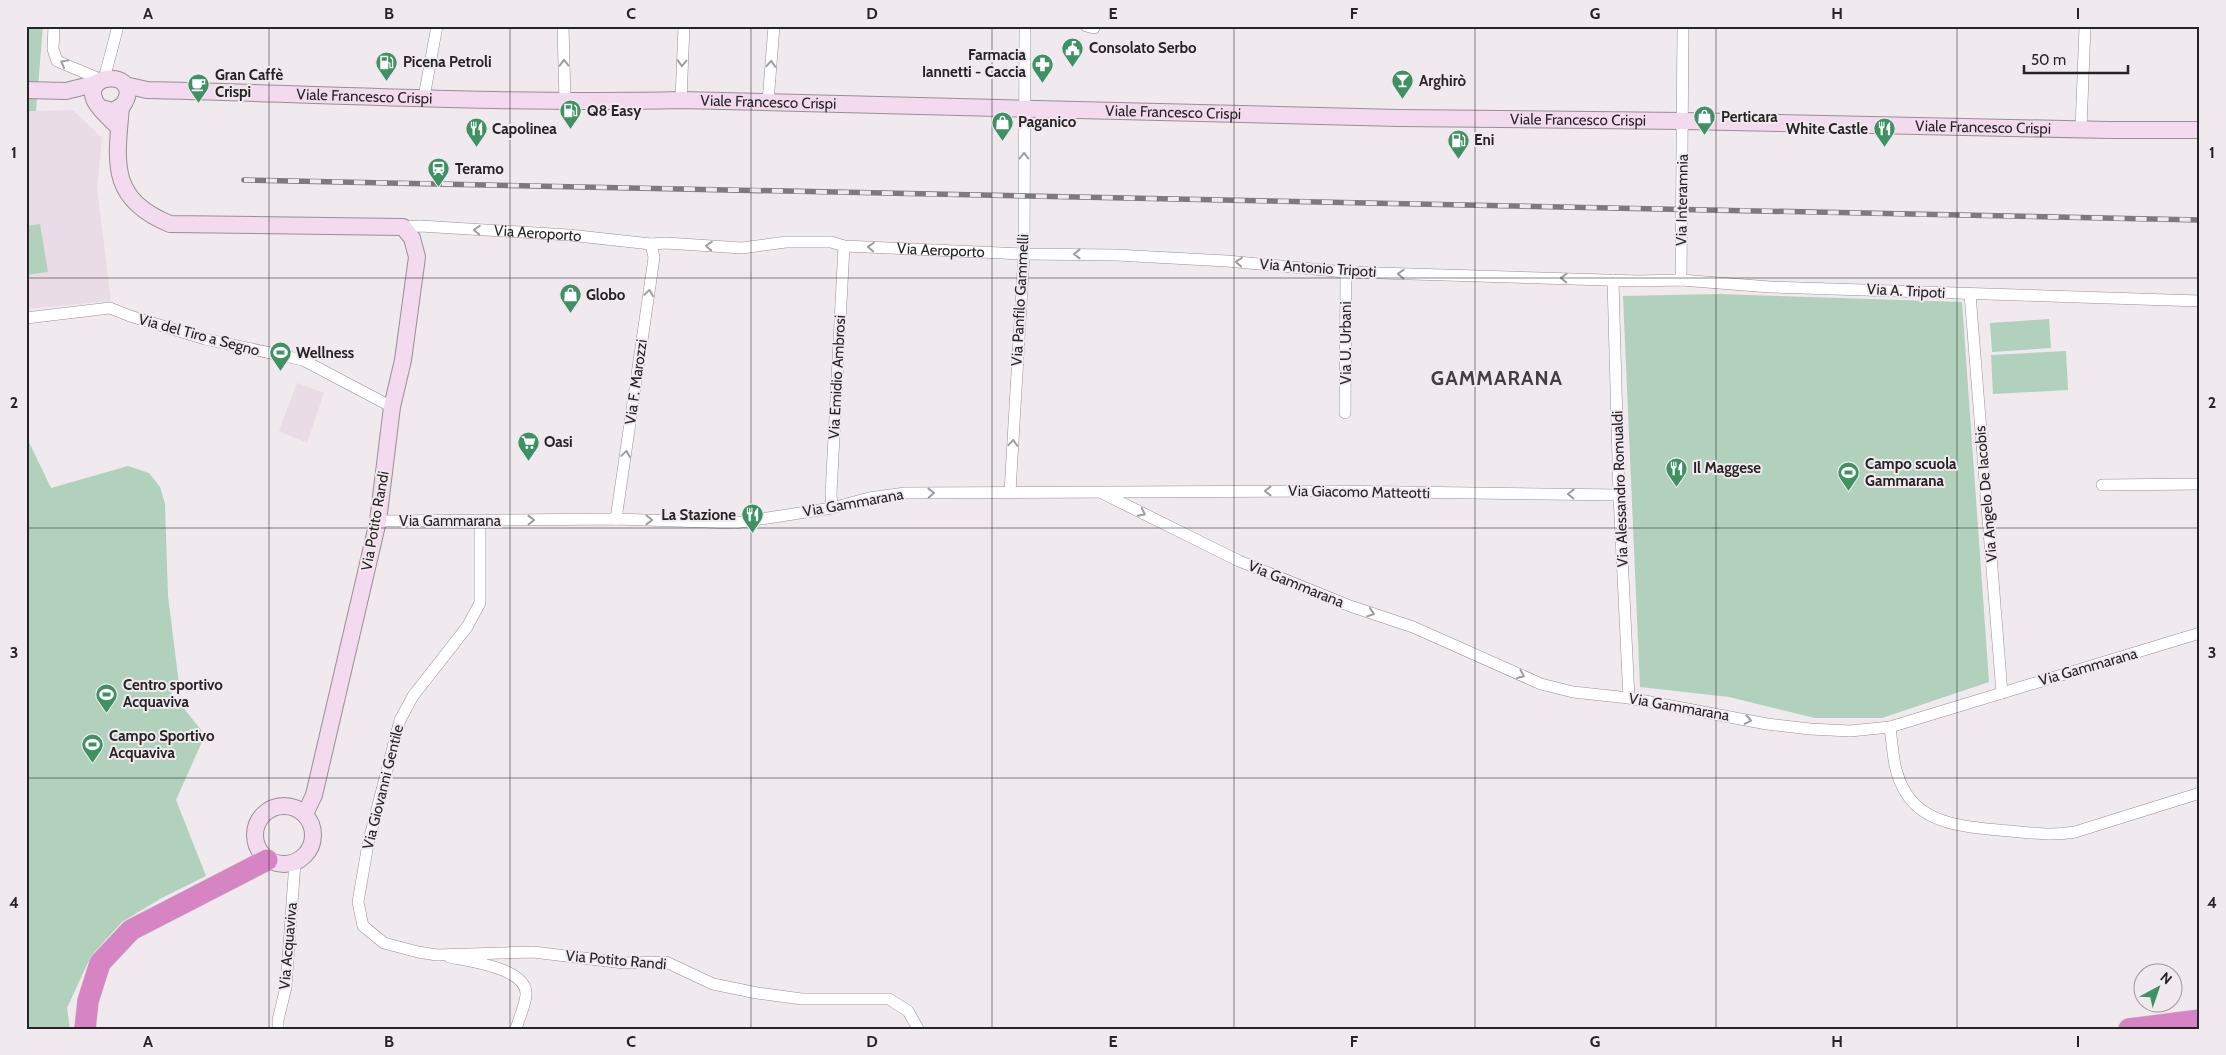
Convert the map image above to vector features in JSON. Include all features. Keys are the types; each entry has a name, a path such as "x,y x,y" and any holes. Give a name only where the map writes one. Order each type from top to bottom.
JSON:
{"highway":[{"path":"85,1029 88,1001 100,963 132,930 267,860"},
{"path":"2129,1029 2200,1020"}],"street":[{"path":"54,26 53,48 57,61 114,87"},
{"path":"66,91 110,111 114,87 114,45 118,26"},
{"path":"424,97 437,26"},
{"path":"563,26 565,101"},
{"path":"681,100 684,26"},
{"path":"768,102 774,26"},
{"name":"Via Panfilo Gammelli","path":"1010,492 1024,254 1025,26"},
{"name":"Via Interamnia","path":"1681,280 1683,26"},
{"path":"2081,130 2085,26"},
{"path":"26,90 66,91 114,87"},
{"path":"114,87 94,91 98,104 118,128"},
{"name":"Viale Francesco Crispi","path":"114,87 147,90 565,101 681,100 1501,120 1683,121 2081,130 2200,130"},
{"name":"Via Aeroporto","path":"114,87 118,128 117,163 122,184 134,202 154,217 170,224 420,226 569,235 651,244 666,243 742,248 786,242 831,242 844,246 1024,254"},
{"name":"Via Potito Randi","path":"305,814 314,795 378,521 392,407 403,360 417,257 412,238 403,227"},
{"name":"Via F. Marozzi","path":"616,519 654,256 651,244"},
{"name":"Via Emidio Ambrosi","path":"832,508 831,494 844,246"},
{"name":"Via Antonio Tripoti","path":"1024,254 1116,254 1227,261 1346,272 1612,280"},
{"name":"Via U. Urbani","path":"1345,413 1346,272"},
{"name":"Via A. Tripoti","path":"1612,280 1681,280 1770,286 2200,301"},
{"name":"Via Alessandro Romualdi","path":"1612,280 1629,698"},
{"name":"Via Angelo De Iacobis","path":"1970,294 2002,693"},
{"name":"Via del Tiro a Segno","path":"26,318 110,308 205,339 303,360 392,407"},
{"path":"2102,485 2200,484"},
{"name":"Via Gammarana","path":"378,521 616,519 735,523 832,508 869,498 905,493 1098,491 1240,561 1350,606 1413,627 1541,684 1574,692 1629,698 1767,724 1810,729 1850,731 1890,727 2200,633"},
{"name":"Via Giacomo Matteotti","path":"1098,491 1330,491 1620,495"},
{"name":"Via Giovanni Gentile","path":"363,926 358,902 368,844 400,720 413,696 467,627 480,603 480,521"},
{"path":"1890,727 1895,770 1907,795 1922,810 1940,819 1959,825 2056,836 2075,832 2200,793"},
{"path":"278,806 297,808 305,814 310,822 313,841 310,850 296,862 286,865 267,860 255,844 256,824 261,816 269,809 278,806"},
{"name":"Via Acquaviva","path":"278,1029 278,1020 286,987 296,862"},
{"name":"Via Potito Randi","path":"363,926 384,943 437,955 533,952 624,963 666,962 713,984 757,993 802,999 889,999 908,1011 918,1029"},
{"path":"437,955 481,964 514,974 524,985 526,995 516,1029"}],"shaded area":[{"path":"73,110 102,138 97,188 111,301 26,309 26,111"},
{"path":"297,383 324,393 307,443 279,431"}],"green space":[{"path":"26,26 43,26 36,111 26,111"},
{"path":"40,224 48,272 26,275 26,226"},
{"name":"Campo scuola Gammarana","path":"1718,294 1962,302 1989,682 1882,718 1815,718 1729,697 1640,687 1623,296"},
{"path":"2049,319 2051,348 1992,352 1990,323"},
{"path":"2066,351 2068,390 1993,394 1991,355"},
{"name":"Centro sportivo Acquaviva","path":"26,436 51,488 128,466 149,473 160,487 165,504 168,596 179,684 170,691 205,735 176,800 206,876 160,899 122,922 91,956 67,1008 70,1029 26,1029"}],"railway":[{"path":"244,180 2200,220"}],"place":[{"name":"Consolato Serbo","path":"1073,67"},
{"name":"Picena Petroli","path":"387,81"},
{"name":"Farmacia Iannetti - Caccia","path":"1042,83"},
{"name":"Arghirò","path":"1403,100"},
{"name":"Gran Caffè Crispi","path":"199,103"},
{"name":"Q8 Easy","path":"571,130"},
{"name":"Perticara","path":"1705,136"},
{"name":"Paganico","path":"1002,141"},
{"name":"Capolinea","path":"476,148"},
{"name":"White Castle","path":"1884,148"},
{"name":"Eni","path":"1458,159"},
{"name":"Teramo","path":"439,188"},
{"name":"Globo","path":"570,314"},
{"name":"Wellness","path":"280,372"},
{"name":"Oasi","path":"528,461"},
{"name":"Il Maggese","path":"1677,487"},
{"name":"Campo scuola Gammarana","path":"1849,492"},
{"name":"La Stazione","path":"752,534"},
{"name":"Centro sportivo Acquaviva","path":"107,713"},
{"name":"Campo Sportivo Acquaviva","path":"93,764"}],"district":[{"name":"GAMMARANA","path":"1497,378"}]}
